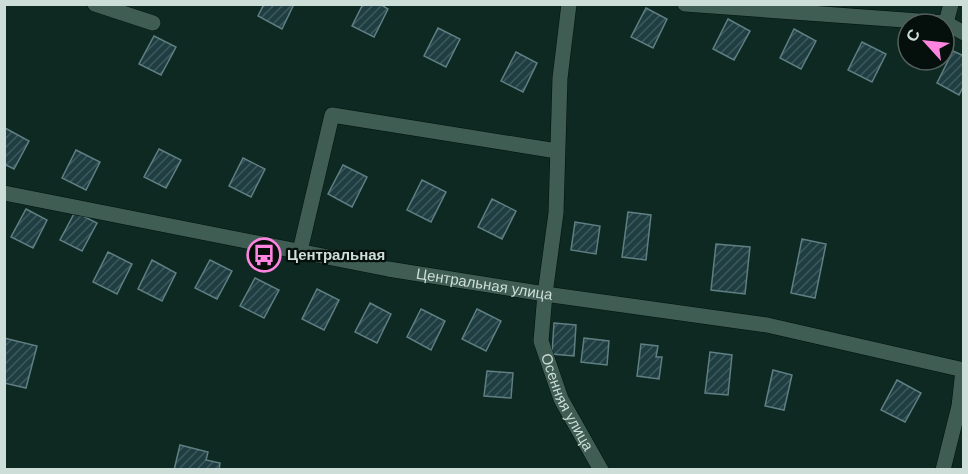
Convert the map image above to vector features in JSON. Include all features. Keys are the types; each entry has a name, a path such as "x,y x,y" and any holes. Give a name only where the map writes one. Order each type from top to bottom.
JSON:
{"street":[{"path":"95,4 153,23"},
{"name":"Осенняя улица","path":"568,4 560,78 556,213 541,341 561,399 601,470"},
{"path":"685,4 764,7 896,19"},
{"path":"300,251 332,115 557,151"},
{"name":"Центральная улица","path":"4,193 388,269 545,294 768,325 963,370"},
{"path":"943,470 959,406 963,370"}],"building":[{"path":"264,4 294,4 282,29 258,16"},
{"path":"363,4 380,4 388,9 374,37 352,26"},
{"path":"646,8 667,19 653,48 631,37"},
{"path":"728,19 750,31 734,60 713,49"},
{"path":"438,28 460,39 446,67 424,56"},
{"path":"794,29 816,41 801,69 780,58"},
{"path":"154,36 176,47 161,75 139,64"},
{"path":"862,42 886,54 872,82 848,70"},
{"path":"516,52 537,63 523,92 501,81"},
{"path":"956,52 964,56 964,85 959,95 937,83 942,72 956,72"},
{"path":"5,128 29,141 14,169 4,164"},
{"path":"159,149 181,160 166,188 144,177"},
{"path":"76,150 100,162 86,190 62,178"},
{"path":"243,158 265,169 251,197 229,186"},
{"path":"343,165 367,177 352,207 328,194"},
{"path":"422,180 446,192 431,222 407,210"},
{"path":"492,199 516,211 502,239 478,227"},
{"path":"26,209 47,220 33,248 11,237"},
{"path":"75,212 97,223 82,251 60,240"},
{"path":"628,212 651,215 646,260 622,257"},
{"path":"575,222 600,226 596,254 571,250"},
{"path":"802,239 826,244 815,298 791,293"},
{"path":"716,244 750,247 745,294 711,290"},
{"path":"108,252 132,264 117,294 93,282"},
{"path":"152,260 176,273 162,301 138,289"},
{"path":"210,260 232,271 217,299 195,288"},
{"path":"255,278 279,290 264,318 240,306"},
{"path":"317,289 339,300 324,330 302,319"},
{"path":"370,303 391,314 377,343 355,332"},
{"path":"421,309 445,321 431,350 407,337"},
{"path":"477,309 501,321 486,351 462,339"},
{"path":"554,323 576,325 574,356 552,354"},
{"path":"4,338 37,346 26,388 4,383"},
{"path":"584,338 609,341 607,365 581,362"},
{"path":"641,344 658,346 656,357 662,357 659,379 637,376"},
{"path":"710,352 732,355 728,395 705,393"},
{"path":"773,370 792,375 784,410 765,406"},
{"path":"487,371 513,373 511,398 484,396"},
{"path":"897,380 921,393 905,422 881,410"},
{"path":"180,445 208,452 206,460 220,463 219,470 174,470"}],"place":[{"name":"Центральная","path":"264,255"}]}
